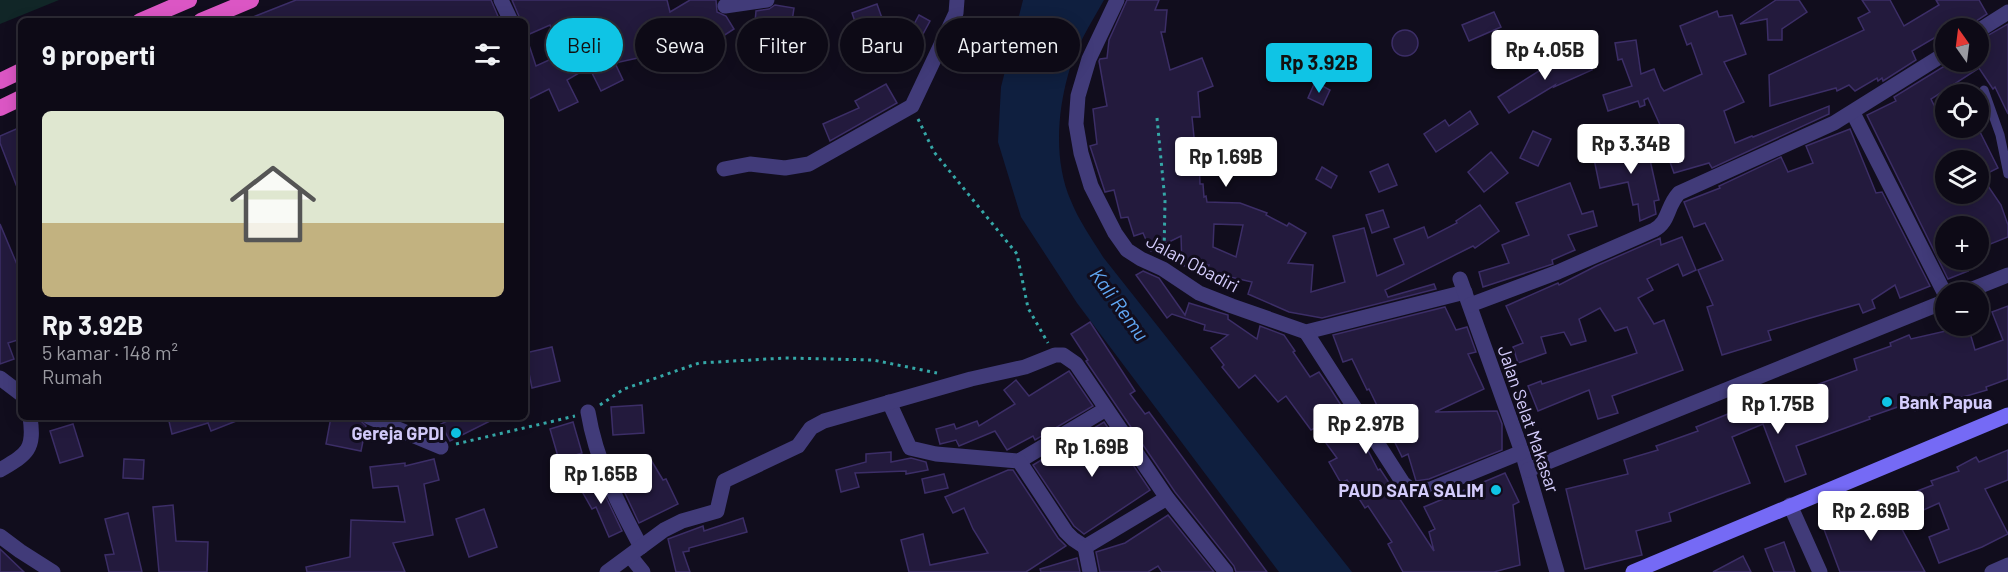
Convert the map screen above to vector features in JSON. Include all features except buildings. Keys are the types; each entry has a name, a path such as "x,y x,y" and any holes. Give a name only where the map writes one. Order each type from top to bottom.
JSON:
{"highway":[{"path":"145,18 166,4 189,0"},
{"path":"208,18 251,0"},
{"path":"0,81 18,72"},
{"path":"0,108 18,99"}],"main road":[{"path":"1633,572 2008,415"}],"street":[{"path":"501,0 510,18"},
{"path":"725,6 767,0"},
{"path":"723,169 758,164 791,168 809,164 912,106 956,14 957,0"},
{"name":"Jalan Obadiri","path":"1117,0 1089,58 1078,96 1076,124 1081,153 1091,186 1115,233 1127,250 1163,269 1199,293 1306,332"},
{"path":"1989,24 2008,12"},
{"path":"1522,452 1431,489 1413,491 1403,483 1306,332 1465,292 1558,272 1654,230 1665,222 1673,199 1688,188 1834,123 1935,60"},
{"path":"1853,113 1938,282"},
{"path":"1989,283 2008,275"},
{"name":"Jalan Selat Makasar","path":"1465,292 1528,470 1557,572"},
{"path":"1528,470 1935,304"},
{"path":"607,572 672,525 717,511 724,481 798,446 812,428 824,421 971,380 1025,368 1055,355 1063,356 1076,364 1167,498 1226,572"},
{"path":"0,378 18,392"},
{"path":"889,402 910,448 936,454 1019,461 1106,409"},
{"path":"588,412 598,457 624,515 643,572"},
{"path":"0,470 23,457 29,448 33,436 30,420"},
{"path":"376,420 441,447"},
{"path":"1019,461 1066,532 1085,547 1090,572"},
{"path":"1085,547 1167,498"},
{"path":"1790,505 1820,572"},
{"path":"0,536 53,572"},
{"path":"1992,572 2008,565"}],"lane":[{"path":"1989,104 2000,135 2008,174"}],"path":[{"path":"912,106 934,152 1017,254 1028,308 1055,355"},
{"path":"1157,118 1165,201 1163,269"},
{"path":"441,447 588,412 624,389 699,363 785,358 873,360 938,373"}],"green space":[{"path":"0,0 59,0 0,24"}],"water":[{"path":"1023,0 1104,0 1080,44 1080,18 1018,18"},
{"name":"Kali Remu","path":"1005,72 1069,72 1061,106 1060,155 1066,186 1082,223 1103,257 1352,572 1279,572 1077,303 1021,217 998,142 1001,87"}],"place":[{"name":"Bank Papua","path":"1887,402"},
{"name":"Gereja GPDI","path":"456,433"},
{"name":"PAUD SAFA SALIM","path":"1496,490"}]}
